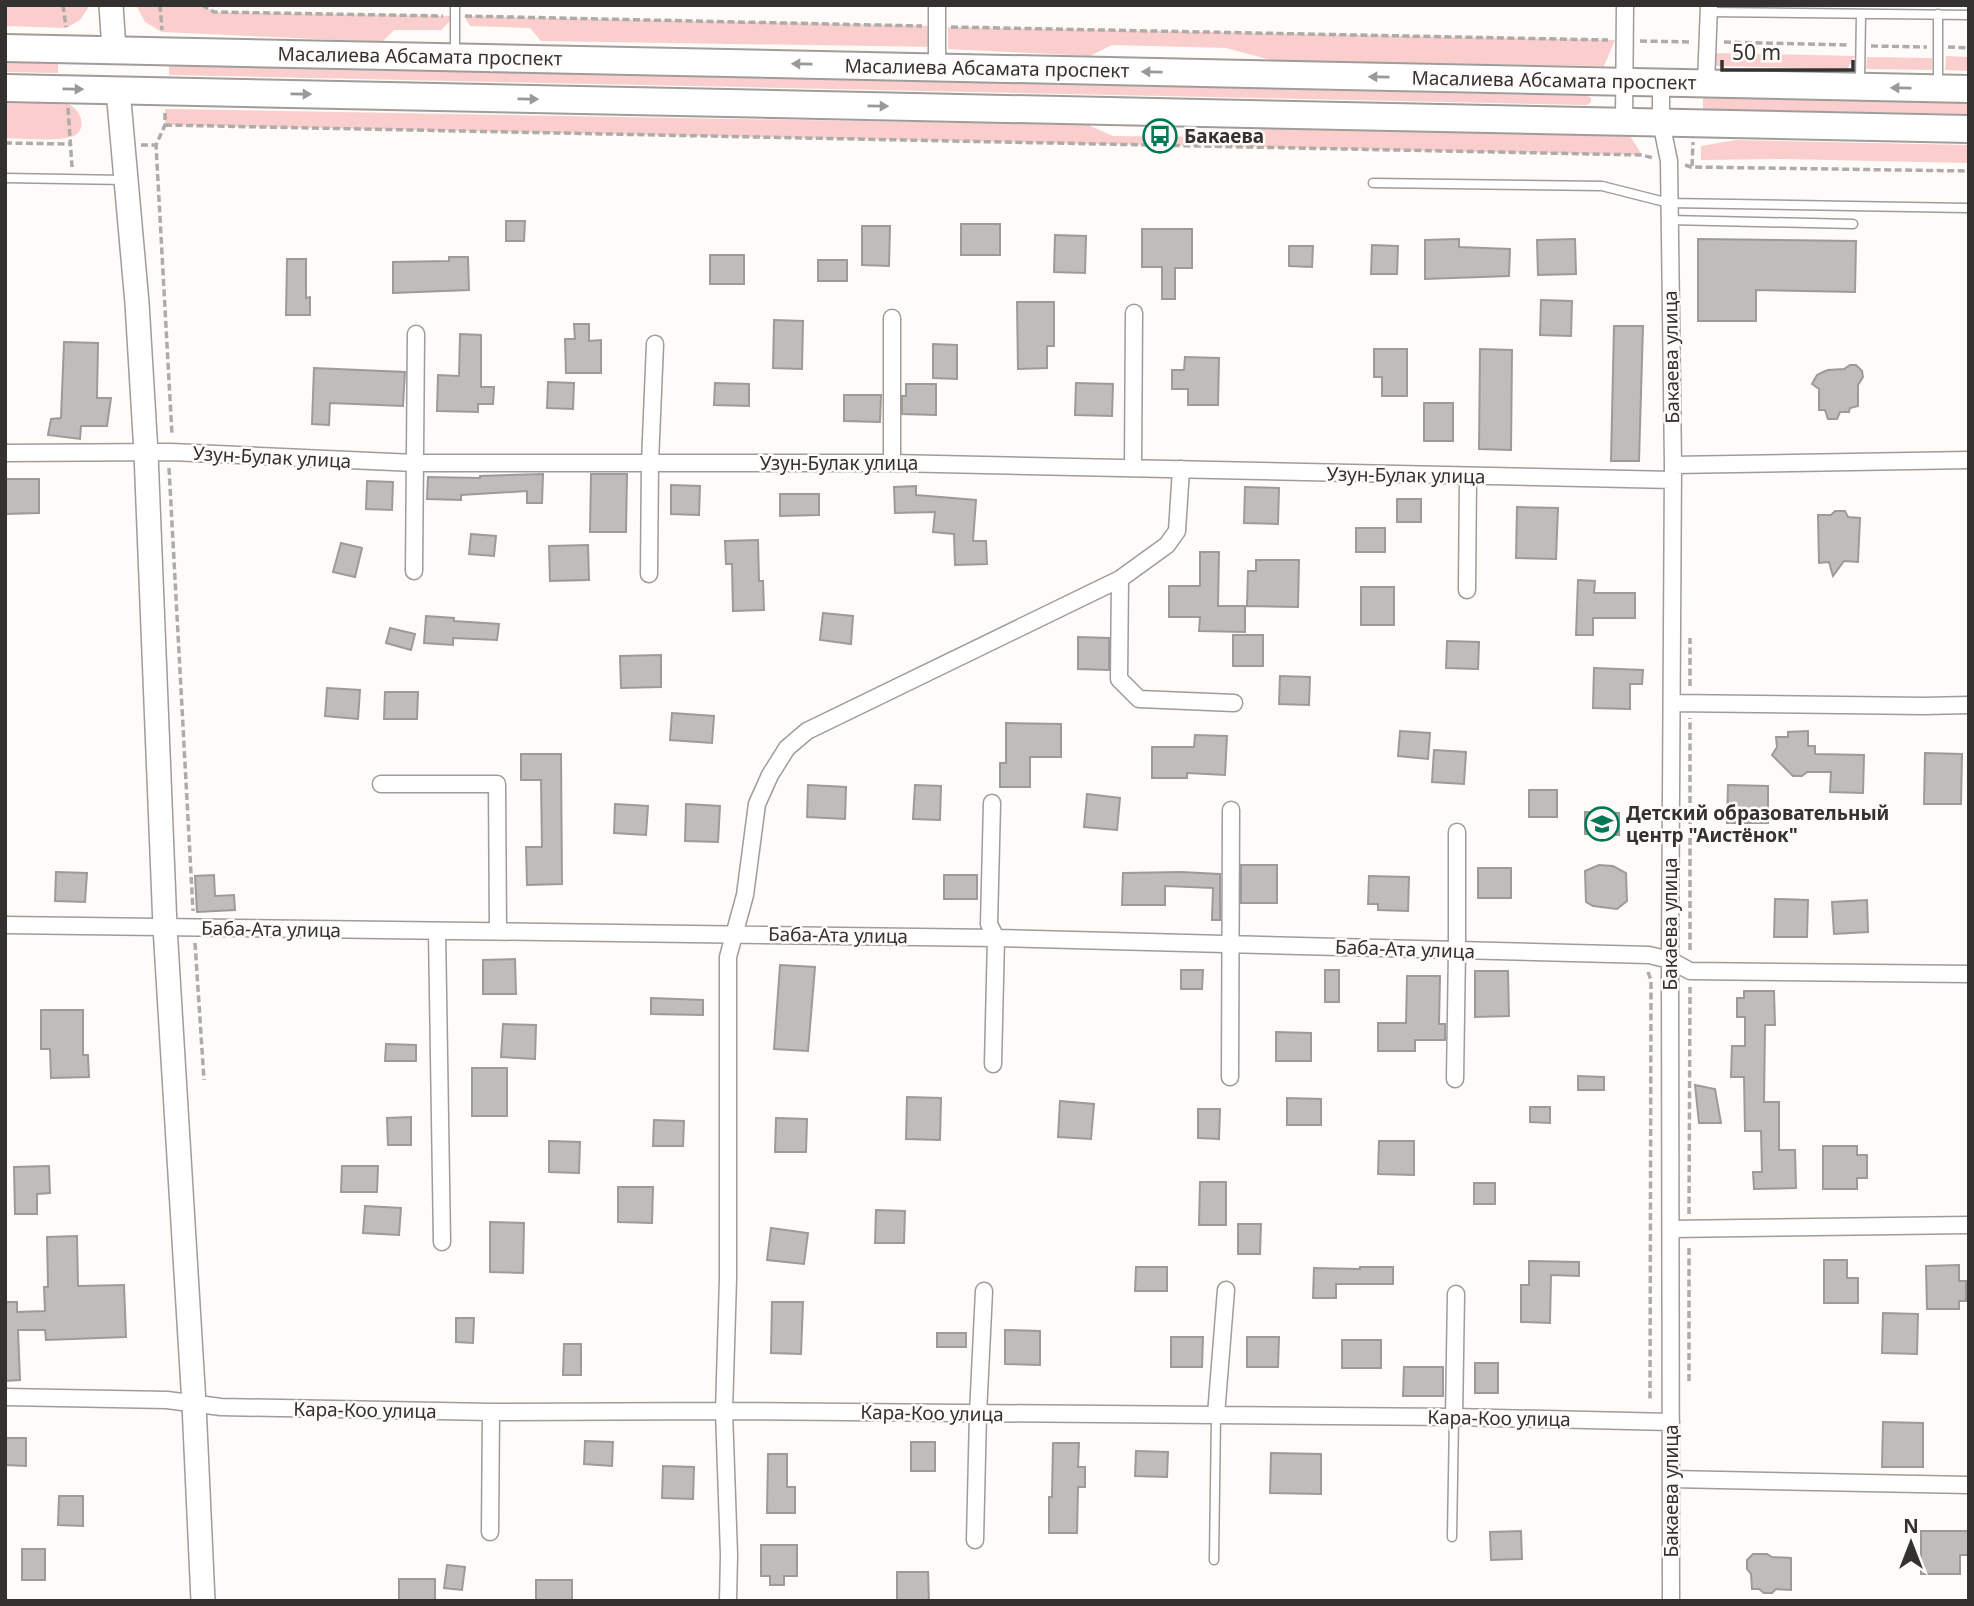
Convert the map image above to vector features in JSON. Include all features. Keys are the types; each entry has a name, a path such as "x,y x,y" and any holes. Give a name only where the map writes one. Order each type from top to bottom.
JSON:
{"main road":[{"name":"Масалиева Абсамата проспект","path":"5,48 1969,89"},
{"path":"114,50 118,90"},
{"name":"Масалиева Абсамата проспект","path":"5,88 1969,129"}],"street":[{"path":"111,5 114,50"},
{"path":"937,5 937,67"},
{"path":"1624,121 1625,5"},
{"path":"1706,84 1709,9"},
{"name":"Бакаева улица","path":"1661,83 1661,122 1669,161 1673,472 1670,960 1671,1601"},
{"path":"118,90 137,303 146,453 165,928 194,1404 203,1601"},
{"path":"1133,468 1134,313"},
{"path":"892,318 892,463"},
{"path":"414,572 416,334"},
{"path":"649,573 654,344"},
{"name":"Узун-Булак улица","path":"5,453 171,452 415,463 892,463 1468,477 1969,460"},
{"path":"728,1601 724,1411 728,1279 728,957 745,895 757,804 770,775 787,748 807,731 1120,579 1167,545 1177,531 1181,469"},
{"path":"1467,590 1468,477"},
{"path":"1120,579 1119,679 1139,699 1234,703"},
{"path":"1672,702 1969,705"},
{"path":"381,784 497,784 498,931"},
{"path":"992,803 989,924 996,938 993,1064"},
{"path":"1230,1077 1231,810"},
{"path":"1455,1079 1457,832"},
{"name":"Баба-Ата улица","path":"5,925 1230,943 1649,955 1670,960 1690,971 1969,974"},
{"path":"437,931 442,1242"},
{"path":"1671,1229 1969,1225"},
{"path":"975,1540 984,1290"},
{"path":"1216,1415 1226,1290"},
{"path":"1454,1417 1456,1294"},
{"name":"Кара-Коо улица","path":"5,1397 167,1400 221,1407 491,1412 724,1411 1454,1417 1671,1422"},
{"path":"490,1532 491,1412"},
{"path":"1671,1479 1969,1485"}],"lane":[{"path":"455,5 455,57"},
{"path":"1709,9 1969,15"},
{"path":"1860,87 1861,14"},
{"path":"1938,14 1938,89"},
{"path":"5,178 125,180"},
{"path":"1373,183 1602,186 1669,211 1853,224"},
{"path":"1669,211 1967,208"},
{"path":"1214,1560 1216,1415"},
{"path":"1452,1536 1454,1417"}],"path":[{"path":"63,5 66,28"},
{"path":"160,5 162,32"},
{"path":"202,5 214,12 1969,48"},
{"path":"68,104 69,144 74,179"},
{"path":"165,109 165,125 156,145 172,434 169,469 204,1080"},
{"path":"165,125 1648,157"},
{"path":"1693,136 1692,167 1969,171"},
{"path":"5,144 69,144"},
{"path":"141,145 156,145"},
{"path":"1690,713 1690,950"},
{"path":"1647,972 1651,980 1650,1400"},
{"path":"1689,1216 1690,979"},
{"path":"1689,1238 1689,1387"}],"shaded area":[{"path":"5,5 90,5 80,20 66,28 5,26"},
{"path":"136,5 202,5 214,12 455,16 441,30 394,30 382,42 162,32 145,22"},
{"path":"464,16 937,26 937,47 541,41 530,28 470,26"},
{"path":"948,27 1615,40 1604,66 1275,61 1226,48 1112,45 1090,56 948,49"},
{"path":"1714,53 1855,56 1847,69 1716,66"},
{"path":"1946,56 1969,57 1969,71 1945,70"},
{"path":"1867,57 1932,58 1932,70 1866,69"},
{"path":"5,62 58,63 58,73 5,72"},
{"path":"169,65 1587,96 1591,98 1591,102 1587,105 169,75"},
{"path":"1703,97 1969,103 1969,114 1703,109"},
{"path":"5,103 67,104 75,109 80,117 80,130 71,137 63,138 5,138"},
{"path":"165,109 1088,125 1113,136 1217,137 1259,129 1621,133 1630,136 1642,155 165,125"},
{"path":"1736,140 1969,145 1969,163 1701,160 1701,146"}],"building":[{"path":"506,221 525,221 524,241 506,241"},
{"path":"961,224 1000,224 1000,255 961,255"},
{"path":"862,226 890,226 889,266 862,265"},
{"path":"1142,229 1192,229 1192,268 1175,268 1175,299 1162,299 1162,267 1142,267"},
{"path":"1055,235 1086,236 1085,273 1054,272"},
{"path":"1459,239 1459,247 1510,249 1509,276 1425,279 1425,240"},
{"path":"1575,239 1576,274 1538,275 1537,240"},
{"path":"1698,239 1856,241 1855,292 1756,290 1756,321 1698,321"},
{"path":"1372,245 1398,246 1397,274 1371,274"},
{"path":"1289,246 1313,246 1312,267 1289,266"},
{"path":"710,255 744,255 744,284 710,284"},
{"path":"449,257 468,257 469,290 393,293 393,262 449,261"},
{"path":"287,259 306,259 306,298 310,297 310,315 286,315"},
{"path":"818,260 847,260 847,281 818,281"},
{"path":"1541,300 1572,301 1571,336 1540,335"},
{"path":"1017,302 1054,302 1054,346 1047,346 1047,368 1018,369"},
{"path":"774,320 803,321 802,369 773,368"},
{"path":"574,324 589,324 589,341 601,340 601,373 566,373 565,339 575,339"},
{"path":"1614,326 1643,326 1639,461 1611,461"},
{"path":"460,334 481,335 481,387 494,387 493,404 478,404 478,412 437,411 438,375 459,376"},
{"path":"64,342 98,343 97,398 111,398 107,426 81,426 80,439 48,435 51,419 61,418"},
{"path":"933,344 957,345 957,379 933,378"},
{"path":"1374,349 1407,349 1407,396 1382,396 1382,377 1374,377"},
{"path":"1480,349 1512,350 1511,450 1479,449"},
{"path":"1185,357 1219,358 1218,405 1188,405 1188,389 1172,389 1172,370 1184,370"},
{"path":"1856,365 1862,371 1863,377 1858,385 1858,406 1850,408 1849,412 1840,412 1837,419 1828,419 1825,410 1819,410 1819,389 1812,384 1817,375"},
{"path":"314,368 405,372 403,406 330,403 329,425 312,424"},
{"path":"548,382 574,383 573,409 547,408"},
{"path":"715,383 749,384 749,406 714,405"},
{"path":"1076,383 1113,384 1112,416 1075,415"},
{"path":"906,384 936,384 936,415 902,414 902,396 906,396"},
{"path":"844,395 881,395 880,422 844,421"},
{"path":"1424,403 1453,403 1453,441 1424,441"},
{"path":"543,474 542,503 527,503 527,491 461,495 461,500 427,499 428,477 480,478"},
{"path":"591,474 627,474 626,532 590,532"},
{"path":"5,479 39,479 39,513 5,514"},
{"path":"367,481 393,482 392,510 366,509"},
{"path":"671,485 700,486 699,515 671,514"},
{"path":"916,486 916,495 976,500 973,541 986,541 987,564 955,565 954,534 933,532 935,512 895,513 894,487"},
{"path":"1245,487 1279,488 1278,524 1244,523"},
{"path":"780,494 819,494 819,515 780,516"},
{"path":"1397,499 1421,499 1421,522 1397,522"},
{"path":"1517,507 1558,508 1556,559 1516,558"},
{"path":"1835,511 1845,511 1848,517 1860,518 1858,562 1844,561 1833,576 1829,562 1819,563 1818,515 1831,515"},
{"path":"1356,528 1385,528 1385,552 1356,552"},
{"path":"471,534 496,536 494,556 469,554"},
{"path":"758,540 759,581 763,581 764,610 733,611 732,564 726,564 725,541"},
{"path":"341,543 362,548 355,577 333,572"},
{"path":"588,545 589,580 550,581 549,546"},
{"path":"1200,552 1219,552 1218,606 1245,606 1245,632 1199,631 1200,617 1169,617 1169,586 1200,586"},
{"path":"1256,560 1299,560 1298,607 1247,606 1248,571 1256,571"},
{"path":"1578,580 1595,581 1594,593 1635,593 1635,618 1593,618 1593,635 1576,635"},
{"path":"1361,587 1394,587 1394,625 1361,625"},
{"path":"823,613 853,616 851,644 820,640"},
{"path":"426,616 499,624 497,640 453,638 453,645 424,643"},
{"path":"390,628 415,634 411,650 386,643"},
{"path":"1233,635 1263,635 1263,666 1233,666"},
{"path":"1078,637 1109,638 1109,670 1078,669"},
{"path":"1447,641 1479,642 1478,669 1446,668"},
{"path":"661,655 661,687 621,688 620,656"},
{"path":"1594,668 1643,670 1642,684 1630,684 1630,709 1593,708"},
{"path":"1280,676 1310,677 1309,705 1279,704"},
{"path":"327,688 360,690 358,719 325,716"},
{"path":"385,692 418,692 417,719 384,719"},
{"path":"672,713 714,716 712,743 670,740"},
{"path":"1006,723 1061,724 1061,757 1030,757 1030,787 1000,787 1000,763 1006,763"},
{"path":"1400,731 1430,733 1428,759 1398,756"},
{"path":"1808,731 1808,746 1815,746 1815,754 1864,755 1863,793 1830,792 1831,772 1807,772 1802,776 1793,776 1772,755 1777,747 1776,737 1788,737 1788,732"},
{"path":"1195,735 1227,736 1225,775 1187,773 1187,778 1152,778 1152,747 1194,747"},
{"path":"1434,750 1466,752 1464,784 1432,782"},
{"path":"1925,753 1962,754 1961,804 1924,804"},
{"path":"521,754 561,754 562,884 527,885 526,847 542,847 541,780 521,780"},
{"path":"808,785 846,787 845,819 807,817"},
{"path":"915,785 941,786 940,820 913,819"},
{"path":"1728,785 1768,786 1768,823 1727,823"},
{"path":"1529,790 1557,790 1557,817 1529,817"},
{"path":"1087,794 1120,798 1117,830 1084,827"},
{"path":"615,804 648,806 646,835 614,833"},
{"path":"686,804 720,806 718,842 685,841"},
{"name":"Детский образовательный центр \"Аистёнок\"","path":"1585,812 1619,813 1619,835 1585,834"},
{"path":"1241,865 1277,865 1277,903 1241,903"},
{"path":"1599,865 1613,866 1626,873 1627,901 1617,909 1593,906 1586,902 1585,871"},
{"path":"1478,868 1511,868 1511,898 1478,898"},
{"path":"56,872 87,873 85,902 55,901"},
{"path":"1123,873 1220,874 1220,920 1212,920 1213,888 1165,886 1165,905 1122,905"},
{"path":"214,875 215,896 234,895 235,910 197,912 195,876"},
{"path":"944,875 977,875 977,899 944,899"},
{"path":"1369,876 1409,877 1408,911 1378,910 1378,904 1368,904"},
{"path":"1775,899 1808,900 1807,937 1774,937"},
{"path":"1867,900 1868,932 1834,934 1832,902"},
{"path":"515,959 516,994 483,994 483,960"},
{"path":"780,965 815,967 808,1051 774,1049"},
{"path":"1181,970 1203,970 1202,989 1181,989"},
{"path":"1325,970 1339,970 1339,1002 1325,1002"},
{"path":"1475,971 1508,971 1509,1016 1475,1017"},
{"path":"1407,976 1440,976 1439,1024 1445,1024 1445,1040 1415,1040 1415,1051 1378,1051 1378,1023 1406,1023"},
{"path":"1744,991 1774,991 1775,1025 1765,1025 1764,1102 1779,1102 1779,1150 1795,1150 1796,1188 1754,1189 1753,1172 1762,1172 1761,1131 1745,1131 1744,1077 1731,1077 1732,1046 1745,1046 1745,1017 1737,1017 1737,998 1744,998"},
{"path":"651,998 703,1000 703,1015 651,1014"},
{"path":"41,1010 83,1010 83,1055 88,1055 89,1077 51,1078 50,1049 41,1049"},
{"path":"503,1024 536,1025 535,1059 501,1057"},
{"path":"1276,1032 1311,1033 1311,1061 1276,1061"},
{"path":"386,1044 416,1045 416,1061 385,1061"},
{"path":"472,1068 507,1068 507,1116 472,1116"},
{"path":"1578,1076 1604,1077 1604,1090 1578,1090"},
{"path":"1695,1085 1715,1089 1721,1123 1699,1123"},
{"path":"907,1097 941,1098 940,1140 906,1139"},
{"path":"1287,1098 1321,1099 1321,1125 1287,1125"},
{"path":"1060,1101 1094,1104 1091,1139 1058,1137"},
{"path":"1530,1107 1550,1107 1550,1123 1530,1122"},
{"path":"1198,1109 1220,1109 1219,1139 1198,1138"},
{"path":"411,1117 411,1145 388,1145 387,1118"},
{"path":"776,1118 807,1119 806,1152 775,1152"},
{"path":"654,1120 684,1121 683,1146 653,1146"},
{"path":"549,1141 580,1142 579,1173 549,1172"},
{"path":"1379,1141 1414,1141 1414,1175 1378,1174"},
{"path":"1823,1146 1857,1146 1857,1155 1867,1155 1867,1178 1857,1178 1857,1189 1823,1189"},
{"path":"49,1166 50,1193 37,1194 37,1214 15,1214 14,1167"},
{"path":"342,1166 378,1166 377,1192 341,1192"},
{"path":"1200,1182 1226,1182 1226,1225 1199,1225"},
{"path":"1474,1183 1495,1183 1495,1204 1474,1204"},
{"path":"618,1187 653,1187 652,1223 618,1222"},
{"path":"365,1206 401,1208 399,1235 363,1233"},
{"path":"876,1210 905,1211 904,1243 875,1243"},
{"path":"490,1222 524,1223 523,1273 490,1272"},
{"path":"1238,1224 1261,1224 1260,1254 1238,1254"},
{"path":"771,1228 808,1233 804,1264 767,1260"},
{"path":"77,1236 78,1286 124,1285 126,1337 46,1340 45,1330 18,1330 20,1380 5,1381 5,1302 17,1302 17,1312 45,1311 44,1287 48,1287 47,1237"},
{"path":"1824,1260 1847,1260 1847,1278 1858,1278 1858,1303 1824,1303"},
{"path":"1529,1261 1579,1262 1579,1276 1551,1275 1550,1323 1521,1322 1521,1285 1529,1285"},
{"path":"1959,1265 1959,1281 1966,1281 1966,1301 1959,1301 1959,1309 1927,1309 1926,1266"},
{"path":"1136,1267 1167,1267 1167,1291 1135,1291"},
{"path":"1393,1267 1393,1284 1336,1284 1336,1298 1313,1298 1314,1268"},
{"path":"772,1302 803,1302 801,1354 771,1353"},
{"path":"1883,1313 1918,1314 1917,1354 1882,1353"},
{"path":"456,1318 474,1318 473,1343 456,1342"},
{"path":"1005,1330 1040,1331 1040,1365 1005,1364"},
{"path":"937,1333 966,1333 966,1347 937,1347"},
{"path":"1171,1337 1203,1337 1202,1367 1171,1367"},
{"path":"1247,1337 1279,1337 1278,1367 1247,1367"},
{"path":"1342,1340 1381,1340 1381,1368 1342,1368"},
{"path":"564,1344 581,1344 581,1375 563,1375"},
{"path":"1475,1363 1498,1363 1498,1393 1475,1393"},
{"path":"1404,1367 1443,1367 1443,1396 1403,1396"},
{"path":"1883,1422 1923,1423 1923,1467 1882,1467"},
{"path":"5,1438 26,1438 26,1466 5,1465"},
{"path":"585,1441 613,1442 612,1466 584,1464"},
{"path":"911,1442 935,1442 935,1471 911,1471"},
{"path":"1053,1443 1079,1443 1078,1467 1085,1467 1085,1487 1078,1487 1077,1533 1049,1533"},
{"path":"1136,1451 1168,1452 1167,1477 1135,1476"},
{"path":"1271,1453 1321,1454 1321,1494 1270,1493"},
{"path":"768,1454 787,1454 787,1487 795,1487 795,1513 767,1513"},
{"path":"663,1466 694,1467 693,1499 662,1498"},
{"path":"59,1496 83,1496 83,1526 58,1525"},
{"path":"1521,1531 1522,1559 1491,1560 1490,1532"},
{"path":"1921,1531 1969,1531 1969,1555 1960,1555 1960,1574 1921,1574"},
{"path":"761,1545 797,1545 797,1576 784,1576 784,1585 770,1585 770,1576 761,1576"},
{"path":"22,1549 45,1549 45,1580 22,1580"},
{"path":"1753,1554 1791,1558 1791,1590 1776,1589 1772,1593 1764,1593 1759,1589 1752,1589 1747,1560"},
{"path":"447,1565 465,1567 462,1590 444,1588"},
{"path":"897,1572 928,1572 929,1601 897,1601"},
{"path":"399,1579 435,1579 435,1601 399,1601"},
{"path":"536,1580 572,1580 572,1601 536,1601"}],"place":[{"name":"Бакаева","path":"1160,136"},
{"name":"Детский образовательный центр \"Аистёнок\"","path":"1602,824"}]}
